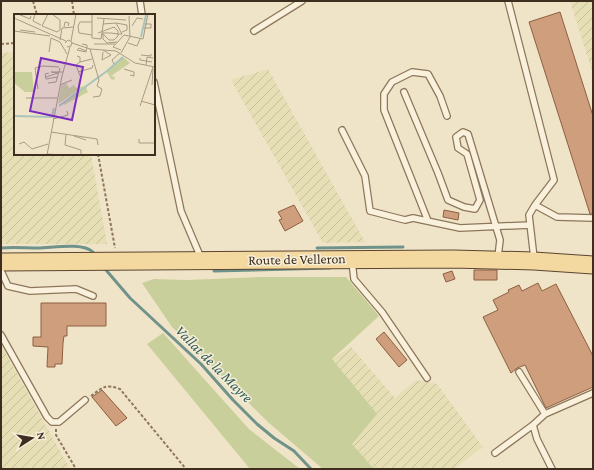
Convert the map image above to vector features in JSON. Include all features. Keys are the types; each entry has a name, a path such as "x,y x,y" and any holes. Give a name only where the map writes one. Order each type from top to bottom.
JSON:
{"main road":[{"name":"Route de Velleron","path":"1,262 352,259 498,260 593,265"}],"lane":[{"path":"140,1 142,14"},
{"path":"254,31 302,1"},
{"path":"508,1 554,180 529,215 534,261"},
{"path":"428,221 384,110 384,94 392,82 412,72 428,74 440,96 448,116"},
{"path":"155,87 181,211 202,260"},
{"path":"404,92 448,200 464,207 475,208 480,200 467,154 458,148 456,137 463,132 468,134 500,240 498,260"},
{"path":"342,130 365,176 370,211 405,220 413,218 460,228 530,225"},
{"path":"535,205 557,217 593,218"},
{"path":"352,259 354,279 382,312 427,378"},
{"path":"1,271 8,286 30,291 76,289 93,296"},
{"path":"1,335 47,417 52,422 59,422 85,400"},
{"path":"519,372 545,414"},
{"path":"495,453 533,426 545,414 593,393"},
{"path":"533,426 537,439 552,469"}],"path":[{"path":"33,1 37,14"},
{"path":"72,1 74,14"},
{"path":"1,44 14,43"},
{"path":"98,155 117,261"},
{"path":"85,400 104,386 111,386 120,389 186,469"},
{"path":"56,422 56,436 76,469"}],"shaded area":[{"path":"570,1 593,1 593,74 584,46"},
{"path":"14,52 14,155 91,155 107,244 1,244 1,53"},
{"path":"268,69 365,242 323,243 231,80"},
{"path":"1,345 70,469 1,469"},
{"path":"351,347 395,398 416,380 437,384 483,447 454,469 374,469 352,444 332,359"}],"green space":[{"path":"261,277 346,277 379,316 332,359 377,414 352,444 374,469 323,469 269,423 172,327 142,283 154,279 186,280"},
{"path":"163,333 249,429 300,469 250,469 147,344"}],"building":[{"path":"560,12 593,116 593,214 590,214 529,22"},
{"path":"294,205 303,221 285,231 279,220 282,219 278,212"},
{"path":"444,210 459,213 458,220 443,217"},
{"path":"474,270 497,270 497,280 474,280"},
{"path":"452,271 455,279 446,282 443,274"},
{"path":"538,283 542,291 556,284 593,356 593,387 546,408 525,365 517,368 511,373 483,317 498,310 493,300 509,292 508,290 519,285 522,291"},
{"path":"41,303 106,303 106,326 67,326 67,336 64,336 63,343 62,364 55,364 55,367 47,367 48,347 33,346 33,337 41,337"},
{"path":"384,332 407,360 399,367 376,339"},
{"path":"102,390 127,418 116,426 92,397"}],"waterway":[{"name":"Vallat de la Mayre","path":"1,248 74,246 82,247 93,252"},
{"path":"317,248 403,247"},
{"path":"214,271 330,268"},
{"name":"Vallat de la Mayre","path":"106,270 130,298 201,364 257,424 274,438 294,451 311,469"}]}
